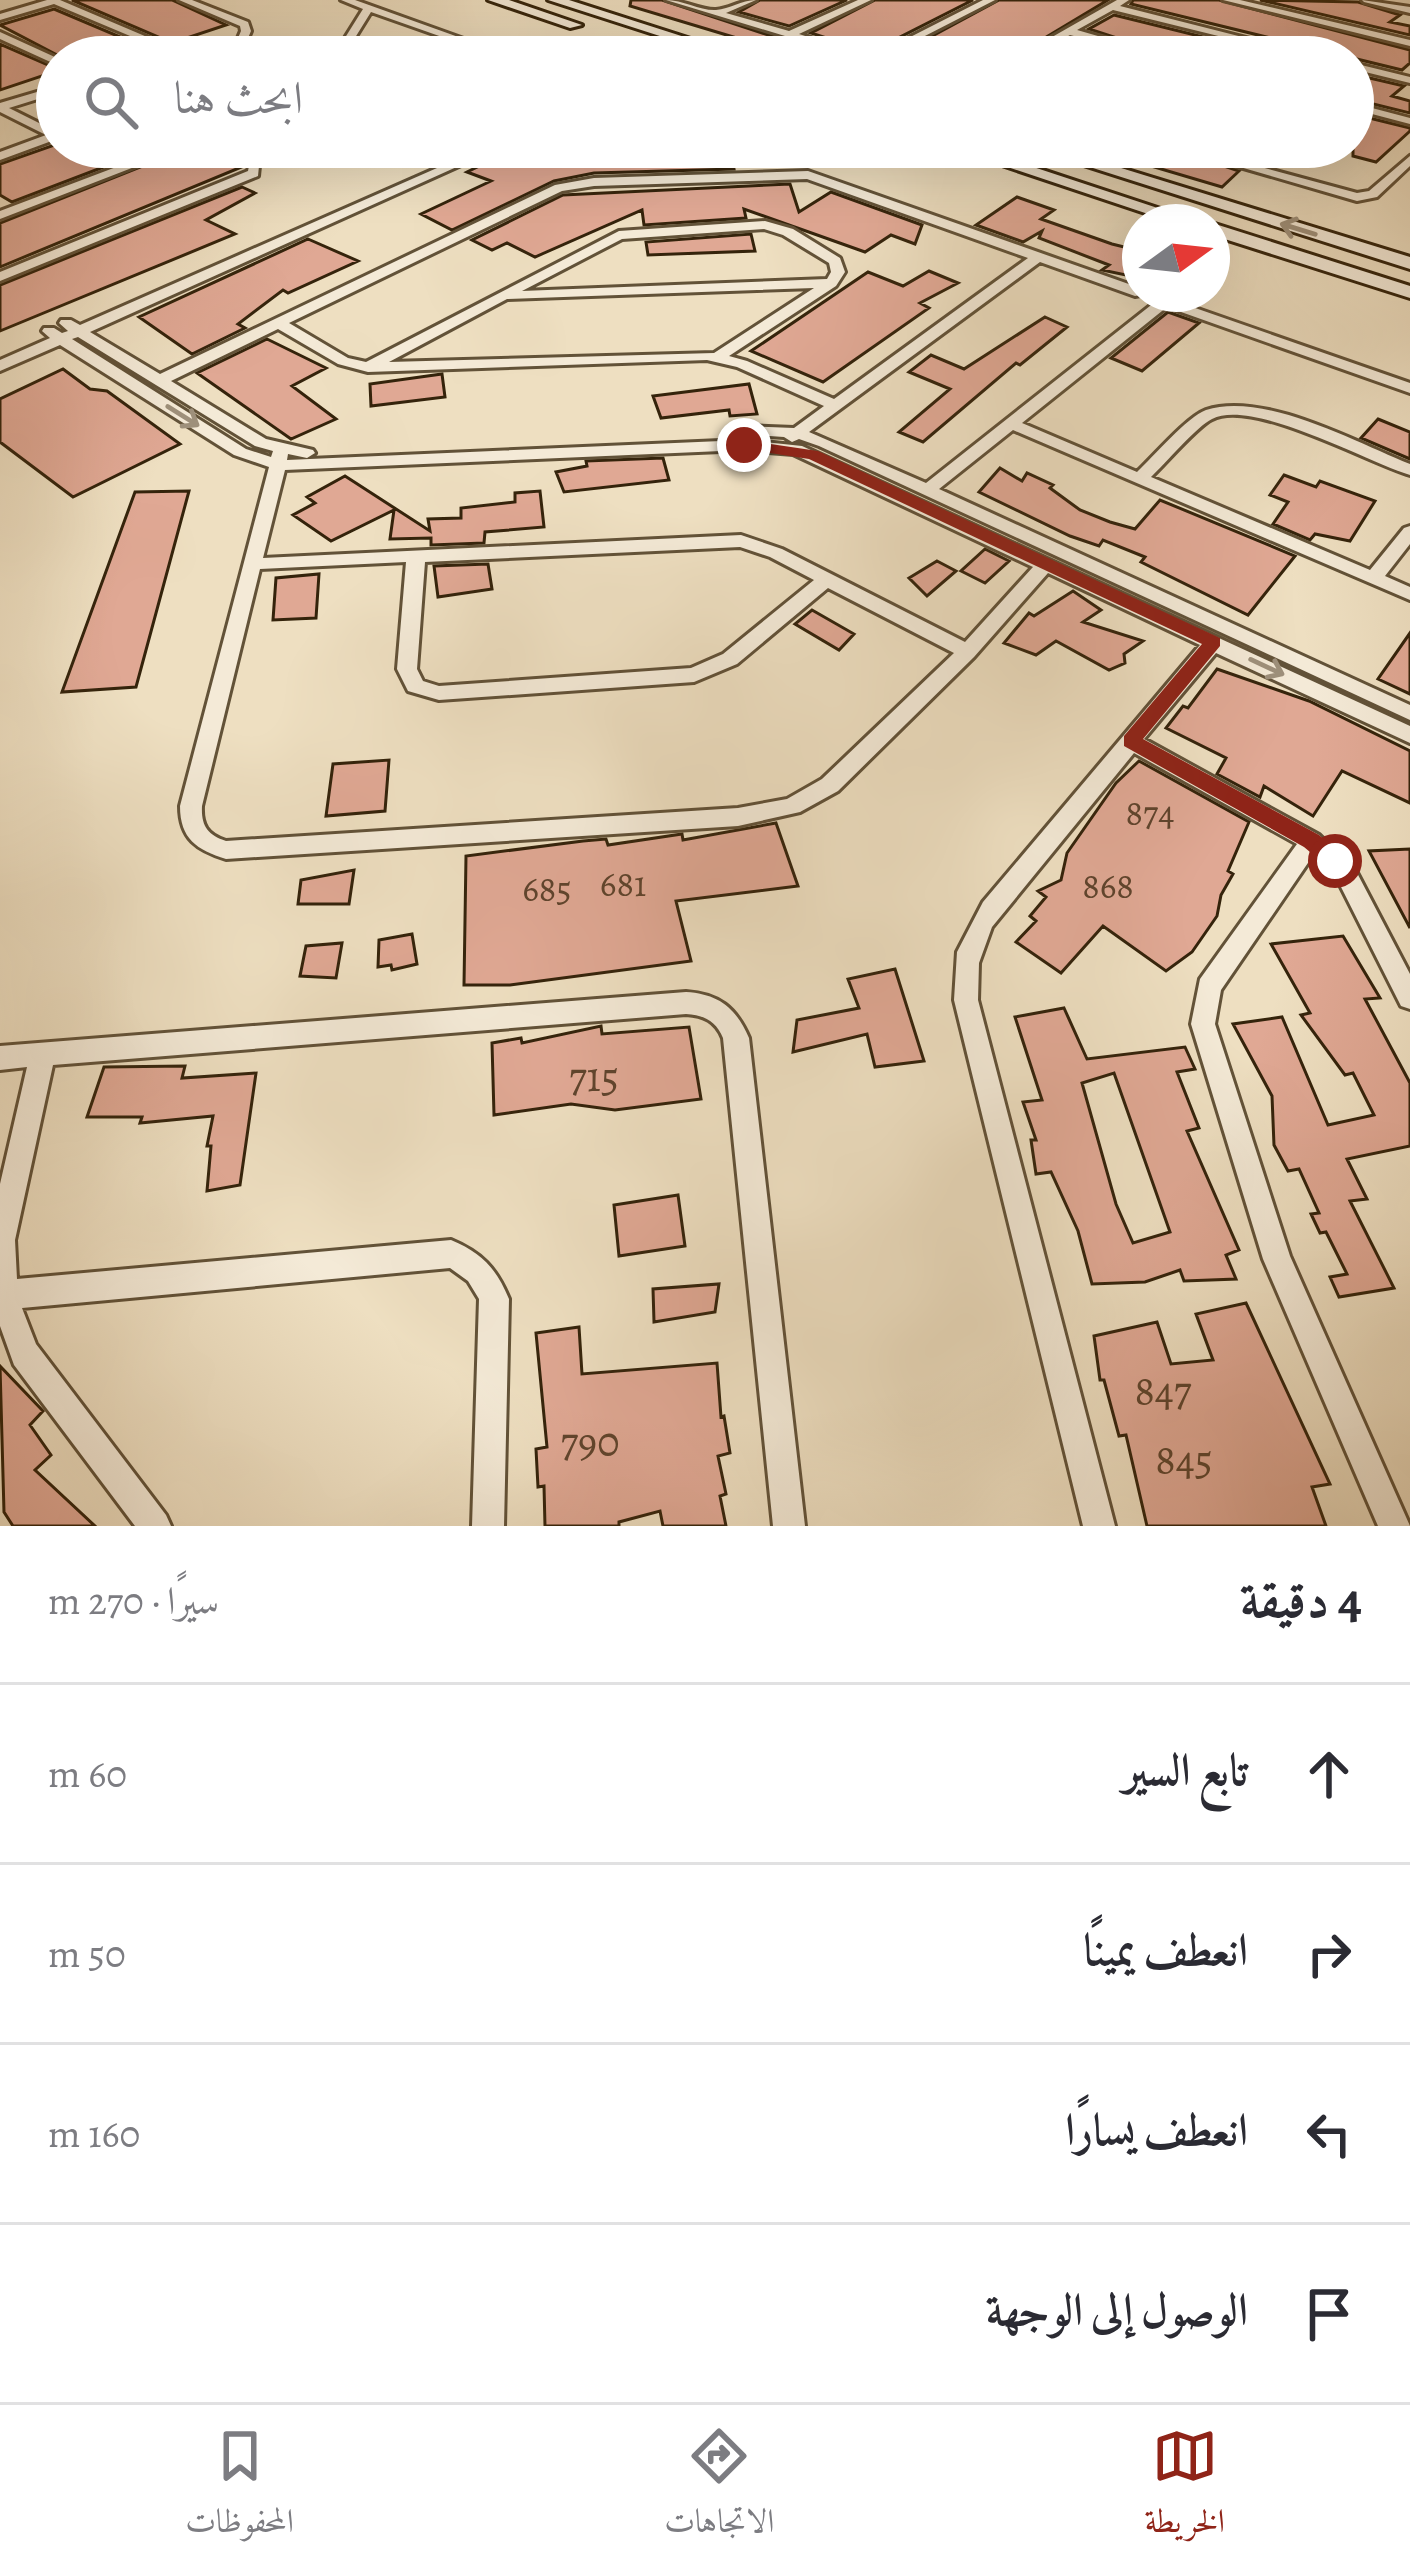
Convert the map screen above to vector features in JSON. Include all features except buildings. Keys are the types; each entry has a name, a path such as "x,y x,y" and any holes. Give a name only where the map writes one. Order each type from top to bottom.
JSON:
{"street":[{"path":"184,0 244,24 244,36"},
{"path":"205,0 260,25 257,36"},
{"path":"346,0 449,36"},
{"path":"495,0 587,29"},
{"path":"555,0 672,36"},
{"path":"671,0 792,36"},
{"path":"717,14 751,0"},
{"path":"789,35 866,0"},
{"path":"918,36 990,0"},
{"path":"936,36 1007,0"},
{"path":"1060,36 1124,0"},
{"path":"1228,0 1410,43"},
{"path":"1367,0 1410,10"},
{"path":"0,17 54,1 139,36"},
{"path":"1112,7 1230,36"},
{"path":"351,36 369,8"},
{"path":"1067,32 1082,36"},
{"path":"0,35 36,52"},
{"path":"1374,71 1410,80"},
{"path":"0,107 36,96"},
{"path":"0,107 36,126"},
{"path":"1374,112 1410,121"},
{"path":"0,159 36,145"},
{"path":"1247,168 1357,197 1373,194 1410,160"},
{"path":"0,215 124,168"},
{"path":"0,277 247,178 255,168"},
{"path":"0,366 64,331 433,168"},
{"path":"1022,168 1135,204"},
{"path":"1103,168 1410,263"},
{"path":"160,380 559,188 594,182 808,176 1122,286"},
{"path":"368,367 619,235 765,225 788,232 835,261 838,272 831,283 718,357"},
{"path":"1230,235 1410,292"},
{"path":"778,446 1038,257"},
{"path":"505,296 831,283"},
{"path":"928,490 1152,312"},
{"path":"1193,312 1410,388"},
{"path":"278,323 344,361 368,367 718,357 835,405"},
{"path":"64,331 240,452 279,458 778,446 813,454 1410,735"},
{"path":"0,352 64,331 160,380 279,458 742,431 797,433 1410,713"},
{"path":"1139,479 1207,415 1239,409 1410,470"},
{"path":"1011,424 1410,594"},
{"path":"279,458 190,806 192,830 200,840 226,850 775,811 830,785 967,652 1046,564"},
{"path":"1374,578 1410,532"},
{"path":"252,564 740,541 760,545 967,652"},
{"path":"416,556 407,669 415,686 439,693 694,675 730,658 827,579"},
{"path":"1099,1526 964,979 975,933 991,909 1214,642"},
{"path":"1130,741 1311,841 1348,878 1410,998"},
{"path":"1311,841 1209,987 1203,1024 1277,1259 1394,1526"},
{"path":"0,1058 664,1004 713,1007 732,1025 736,1038 789,1526"},
{"path":"44,1054 1,1240 3,1294 25,1354 155,1526"},
{"path":"3,1294 451,1254 473,1264 487,1279 494,1299 488,1526"}],"route":[{"path":"744,445 813,454 1214,642 1130,741 1311,841 1335,861"}]}
